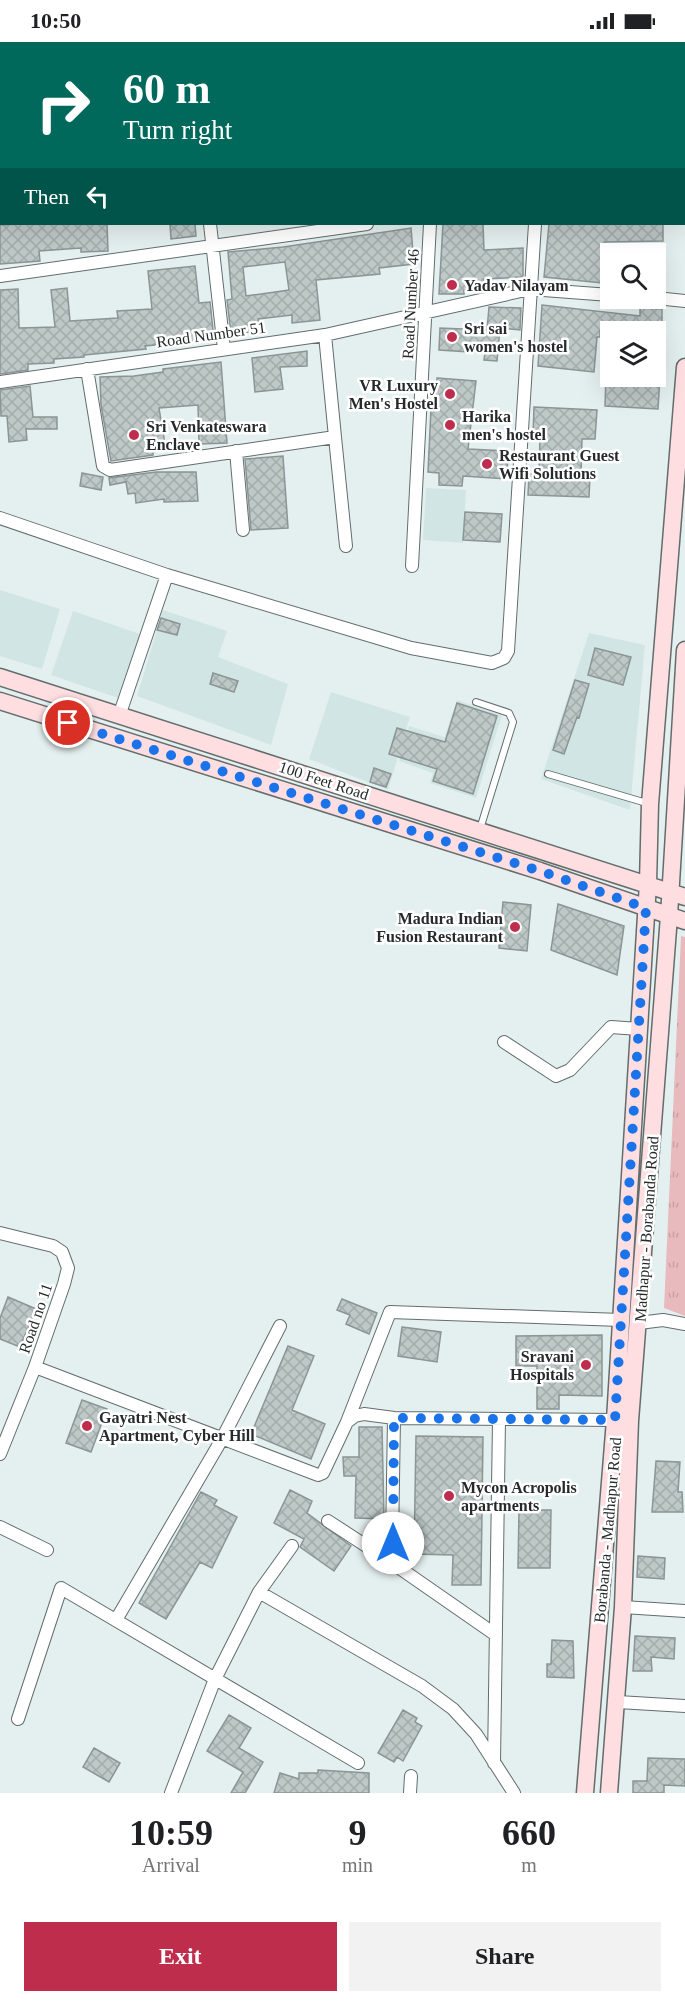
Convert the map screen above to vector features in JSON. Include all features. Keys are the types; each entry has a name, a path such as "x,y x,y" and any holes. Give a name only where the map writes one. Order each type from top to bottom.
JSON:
{"main road":[{"path":"646,908 650,804 685,367"},
{"path":"677,918 685,650"},
{"name":"100 Feet Road","path":"0,677 678,894"},
{"name":"100 Feet Road","path":"0,701 540,871 677,918"},
{"name":"Borabanda - Madhapur Road","path":"585,1793 615,1420 646,908"},
{"name":"Madhapur - Borabanda Road","path":"609,1793 618,1702 630,1421 677,918"}],"street":[{"path":"210,225 225,349"},
{"path":"0,276 212,244 359,225"},
{"name":"Road Number 46","path":"412,566 430,225"},
{"path":"0,518 167,575 411,648 492,663 504,658 508,651 535,225"},
{"name":"Road Number 51","path":"0,382 325,335 530,289 600,294"},
{"path":"666,299 685,301"},
{"path":"325,335 346,546"},
{"path":"87,369 102,466 107,470 335,437"},
{"path":"236,451 243,530"},
{"path":"119,716 167,575"},
{"path":"504,1042 556,1076 570,1070 611,1027 639,1029"},
{"name":"Road no 11","path":"0,1233 53,1246 62,1252 67,1260 68,1269 36,1367 0,1454"},
{"path":"36,1367 318,1475 323,1473 347,1422 390,1312 621,1320"},
{"path":"639,1323 671,1320 685,1324"},
{"path":"116,1620 222,1440 280,1326"},
{"path":"347,1422 364,1414 394,1418 615,1420"},
{"path":"394,1418 393,1543 395,1557 401,1569"},
{"path":"494,1763 499,1420"},
{"path":"328,1521 496,1635"},
{"path":"0,1527 47,1550"},
{"path":"171,1793 215,1679 259,1592 292,1546"},
{"path":"18,1719 61,1588 358,1763"},
{"path":"259,1592 422,1686 453,1709 477,1734 514,1793"},
{"path":"623,1607 685,1611"},
{"path":"618,1702 685,1706"},
{"path":"410,1793 411,1776"}],"lane":[{"path":"476,702 509,713 513,722 480,829"},
{"path":"548,774 650,804"}],"shaded area":[{"path":"426,488 466,490 463,543 423,540"},
{"path":"0,590 60,609 42,669 0,656"},
{"path":"163,610 227,631 218,657 288,684 271,745 137,696"},
{"path":"73,611 140,634 118,698 51,675"},
{"path":"589,633 645,645 630,810 541,779"},
{"path":"331,692 410,717 388,790 309,759"},
{"path":"457,700 502,715 476,798 430,783 433,773 399,761 409,726 444,737 442,744"}],"green space":[{"path":"681,936 685,937 685,1316 664,1308"}],"building":[{"path":"0,225 107,225 108,251 81,252 81,248 39,251 40,261 0,264"},
{"path":"170,225 195,225 196,236 171,239"},
{"path":"443,225 483,225 484,250 523,248 523,277 484,279 484,288 464,290 464,294 439,294"},
{"path":"549,225 663,225 663,241 600,243 600,283 544,277"},
{"path":"411,228 414,264 379,268 380,274 316,280 320,320 292,323 292,315 258,319 259,331 231,334 227,300 232,299 228,252 283,247","holes":["285,262 289,290 246,296 243,267"]},
{"path":"195,266 199,303 210,302 214,339 54,359 54,363 28,364 28,370 0,374 0,290 18,289 19,328 55,327 51,290 67,288 70,321 118,318 117,311 152,309 148,271"},
{"path":"542,305 640,316 640,309 662,309 662,321 600,321 600,337 597,337 594,372 538,366"},
{"path":"489,307 521,308 520,330 500,328 497,361 484,360 485,353 439,350 440,328 487,330"},
{"path":"307,351 307,366 280,367 283,389 255,392 252,358"},
{"path":"221,362 227,443 199,444 198,405 159,408 166,450 153,452 153,455 111,461 101,405 100,377 134,376 163,372 163,369"},
{"path":"437,378 476,381 468,449 508,451 507,479 463,476 462,486 439,485 439,473 428,472 431,408 435,408"},
{"path":"30,386 33,417 57,417 57,429 26,429 27,440 9,442 7,416 1,416 0,390"},
{"path":"606,387 659,387 658,409 605,406"},
{"path":"534,407 597,410 595,439 582,439 581,476 590,476 589,497 528,495 529,474 539,475 540,436 533,436"},
{"path":"283,456 288,528 251,530 245,459"},
{"path":"156,472 196,472 198,501 164,502 164,499 136,503 135,493 128,494 126,482 110,485 109,478"},
{"path":"82,473 103,477 101,490 80,486"},
{"path":"465,512 502,514 500,542 463,540"},
{"path":"161,618 180,624 177,635 157,630"},
{"path":"595,648 631,657 623,685 588,675"},
{"path":"213,673 238,681 234,692 210,684"},
{"path":"575,680 589,684 579,718 577,717 564,754 553,750"},
{"path":"457,703 497,716 473,794 433,781 437,769 389,754 397,728 445,742"},
{"path":"374,768 391,774 386,787 370,782"},
{"name":"Madura Indian Fusion Restaurant","path":"503,902 531,905 527,951 499,948"},
{"path":"558,904 624,926 617,975 551,950"},
{"path":"8,1297 36,1309 20,1347 0,1339 0,1318"},
{"path":"342,1299 377,1313 369,1334 346,1324 350,1315 337,1310"},
{"path":"402,1327 441,1332 437,1362 398,1356"},
{"path":"602,1335 602,1396 559,1395 559,1409 537,1409 537,1366 516,1366 516,1336"},
{"path":"288,1346 314,1356 292,1410 325,1424 311,1459 251,1434"},
{"name":"Gayatri Nest Apartment, Cyber Hill","path":"82,1400 107,1409 91,1452 66,1443"},
{"path":"359,1427 382,1427 384,1519 355,1518 356,1476 344,1476 343,1457 359,1457"},
{"name":"Mycon Acropolis apartments","path":"416,1436 483,1437 481,1585 452,1585 453,1555 414,1554"},
{"path":"656,1461 680,1462 678,1492 682,1492 683,1512 652,1512"},
{"path":"290,1490 312,1501 307,1513 351,1546 334,1571 300,1547 304,1539 274,1523"},
{"path":"201,1492 217,1500 214,1505 237,1517 212,1568 200,1562 166,1619 139,1603"},
{"path":"519,1510 551,1510 550,1568 518,1568"},
{"path":"638,1556 665,1558 664,1579 637,1577"},
{"path":"635,1636 675,1638 674,1659 651,1657 652,1671 633,1671"},
{"path":"552,1640 573,1641 574,1678 547,1677 547,1664 551,1664"},
{"path":"403,1710 417,1718 415,1722 422,1726 403,1761 397,1757 394,1762 378,1753"},
{"path":"229,1715 251,1728 239,1748 263,1762 245,1793 231,1793 243,1772 207,1751"},
{"path":"94,1748 120,1763 109,1782 83,1767"},
{"path":"648,1758 685,1759 685,1786 664,1785 664,1793 633,1793 633,1781 647,1781"},
{"path":"318,1770 369,1773 369,1793 274,1793 280,1773 299,1779 299,1773 318,1773"}],"place":[{"name":"Yadav Nilayam","path":"452,285"},
{"name":"Sri sai women's hostel","path":"452,337"},
{"name":"VR Luxury Men's Hostel","path":"450,394"},
{"name":"Harika men's hostel","path":"450,425"},
{"name":"Sri Venkateswara Enclave","path":"134,435"},
{"name":"Restaurant Guest Wifi Solutions","path":"487,464"},
{"name":"Madura Indian Fusion Restaurant","path":"515,927"},
{"name":"Sravani Hospitals","path":"586,1365"},
{"name":"Gayatri Nest Apartment, Cyber Hill","path":"87,1426"},
{"name":"Mycon Acropolis apartments","path":"449,1496"}],"route":[{"path":"68,723 540,871 646,908 615,1420 394,1418 393,1543"}]}
